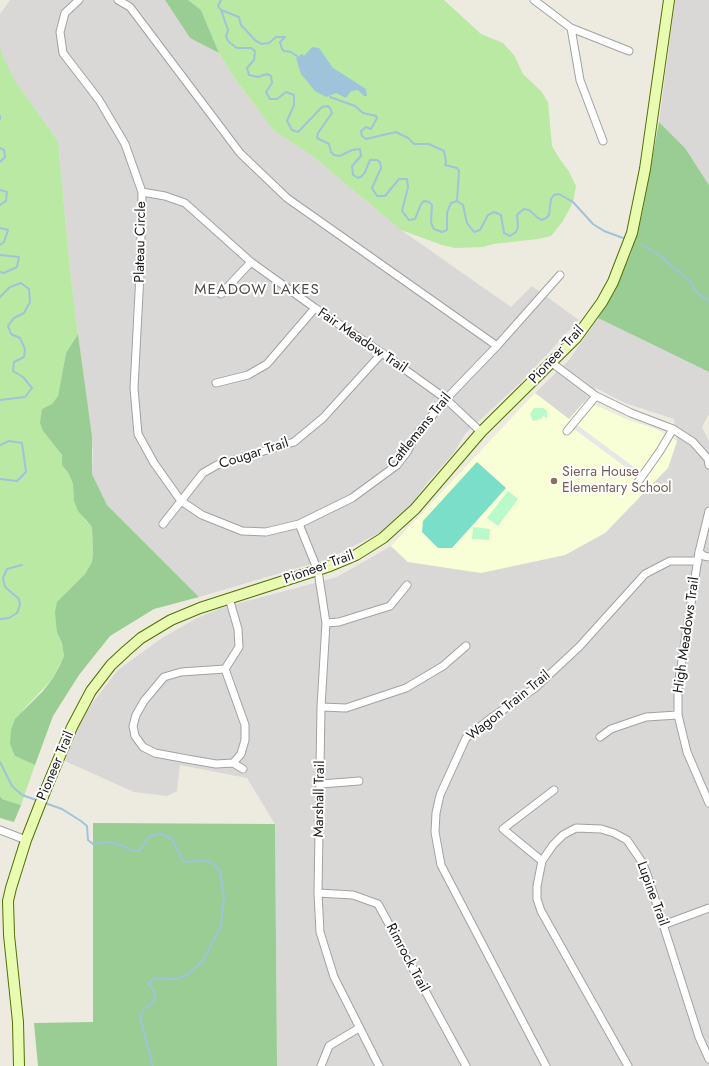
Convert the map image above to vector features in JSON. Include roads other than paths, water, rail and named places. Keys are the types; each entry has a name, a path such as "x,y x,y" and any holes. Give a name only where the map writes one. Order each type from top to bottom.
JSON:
{"main road":[{"name":"Pioneer Trail","path":"19,1066 18,1022 8,915 12,882 26,840 46,789 81,708 91,691 111,665 141,638 170,620 230,598 318,571 356,555 396,528 436,485 481,432 576,338 602,302 620,266 630,239 645,169 669,0"}],"street":[{"name":"Plateau Circle","path":"79,0 65,13 60,32 63,53 99,100 125,144 142,192 140,274 134,388 138,434 154,463 181,501"},
{"path":"118,0 130,7 240,153 287,198 497,346"},
{"path":"534,0 571,28 629,51"},
{"path":"571,28 580,80 602,141"},
{"name":"Fair Meadow Trail","path":"142,192 165,196 185,203 251,262 446,399 481,432"},
{"path":"221,294 251,262"},
{"name":"Cattlemans Trail","path":"181,501 202,515 242,531 266,532 299,524 352,498 397,465 407,452 415,436 446,399 497,346 560,275"},
{"path":"216,383 248,375 267,364 315,308"},
{"name":"Cougar Trail","path":"163,524 203,473 217,465 294,442 324,418 382,353"},
{"path":"552,363 596,396 631,413 672,429 693,442 708,459 709,465"},
{"path":"568,431 596,396"},
{"path":"636,485 660,451 672,429"},
{"name":"High Meadows Trail","path":"709,511 699,552 678,686 678,715 687,752 709,803"},
{"name":"Marshall Trail","path":"299,524 318,571 326,623 321,707 321,784 318,893 320,932 334,977 359,1028 380,1066"},
{"path":"699,552 709,557"},
{"name":"Wagon Train Trail","path":"546,1066 441,865 435,832 436,813 440,795 466,738 491,718 536,688 580,647 645,574 670,561 698,561"},
{"path":"326,623 339,622 390,606 407,585"},
{"path":"225,670 239,647 238,629 230,598"},
{"path":"321,707 346,708 406,688 443,666 466,646"},
{"path":"225,670 181,672 164,677 144,701 136,715 133,726 135,736 143,747 155,753 216,764 233,763 243,769"},
{"path":"225,670 245,725 245,740 241,754 233,763"},
{"path":"600,737 611,729 646,717 678,715"},
{"path":"321,784 359,781"},
{"path":"542,861 503,829 554,790"},
{"name":"Lupine Trail","path":"628,1066 541,911 537,899 537,886 542,861 553,845 563,835 576,828 601,829 614,833 627,840 642,862 699,1036 709,1059"},
{"path":"0,830 26,840"},
{"name":"Rimrock Trail","path":"318,893 353,895 378,904 466,1066"},
{"path":"663,925 709,908"},
{"path":"321,1066 329,1046 359,1028"}],"waterway":[{"path":"221,0 218,6 221,10 239,17 241,25 256,41 262,44 269,43 276,37 285,37 280,42 282,49 297,56"},
{"path":"221,10 228,30 226,37 229,42 237,48 251,48 255,51 254,60 247,68 249,75 258,77 267,74 271,76 272,83 266,92 270,99 277,99 286,92 294,95 294,105 287,121 292,130 298,132 322,107 328,106 332,113 318,133 317,138 329,144 331,152 334,155 340,156 352,150 360,149 361,156 352,166 353,175 358,178 365,172 370,160 377,160 380,162 381,168 372,188 377,196 385,196 399,179 407,179 408,187 402,211 409,220 415,219 421,204 424,201 429,202 432,205 431,223 434,229 442,232 447,230 447,213 451,203 457,201 463,205 467,223 474,232 480,230 488,215 494,212 501,215 504,233 510,236 516,232 518,227 517,215 520,212 524,209 529,210 542,220 549,215 551,199 554,195 559,194 573,202 593,224 604,231 623,238"},
{"path":"330,97 355,106 363,113 376,116 377,118 371,129 366,127 361,131 362,136 366,139 396,132 408,138 414,144 429,144 444,151 446,162 445,165 457,168 459,171 457,201"},
{"path":"0,148 4,150 5,157 0,162"},
{"path":"0,190 7,192 6,201 0,205"},
{"path":"0,228 8,230 4,242 0,245"},
{"path":"642,245 659,255 691,282 694,290 709,302"},
{"path":"0,255 19,257 17,267 4,273 0,272"},
{"path":"0,297 10,287 21,283 29,289 30,302 24,313 14,318 8,326 11,334 20,338 25,349 24,357 14,362 13,371 23,377 32,388 25,397 0,400"},
{"path":"0,445 9,441 22,443 26,472 17,481 0,479"},
{"path":"0,619 9,618 17,613 20,605 19,599 5,587 3,578 7,569 22,565"},
{"path":"0,762 12,786 22,795 39,801"},
{"path":"45,803 62,809 87,826 88,840 93,844 108,842 123,846 132,851 139,851 149,837 158,834 164,835 172,839 183,861 188,862 204,860 213,863 220,871 224,896 221,926 203,961 187,975 176,979 153,979 148,984 153,989 155,995 153,1002 143,1010 140,1018 153,1066"}],"place":[{"name":"Sierra House Elementary School","path":"554,481"}],"district":[{"name":"MEADOW LAKES","path":"257,290"}]}
